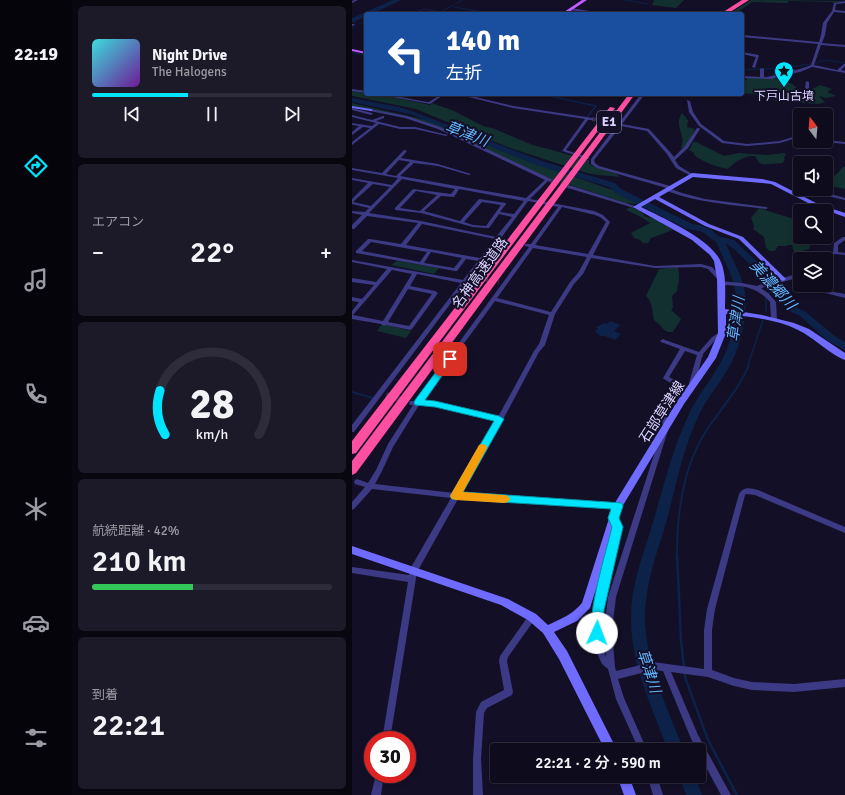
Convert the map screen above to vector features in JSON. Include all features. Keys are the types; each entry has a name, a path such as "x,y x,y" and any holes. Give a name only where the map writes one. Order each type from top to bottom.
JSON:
{"highway":[{"path":"718,12 737,0"},
{"path":"726,12 746,0"},
{"name":"名神高速道路","path":"352,470 542,205 580,148 621,96"},
{"name":"名神高速道路","path":"352,450 542,205 588,151 630,96"}],"main road":[{"path":"566,12 585,0"},
{"path":"352,50 364,53"}],"street":[{"path":"352,2 357,0"},
{"path":"812,66 820,44 825,23 833,11 835,3 845,2"},
{"path":"833,11 844,12 845,7"},
{"path":"571,9 590,12"},
{"path":"744,36 845,46"},
{"path":"744,53 758,56 754,67"},
{"path":"838,70 844,65"},
{"path":"744,76 772,78 779,74 799,71 812,66 845,72"},
{"path":"762,69 762,77"},
{"path":"807,82 807,88"},
{"path":"352,90 364,92"},
{"path":"390,96 427,103 430,103 440,96"},
{"path":"466,96 513,107 592,120"},
{"path":"641,96 632,106 593,159 593,164 598,167 669,189 681,195 704,201 766,208"},
{"path":"688,101 691,112 700,125 723,142 747,145 780,142 793,138"},
{"path":"352,108 423,123 459,138 548,180 527,200 515,216 501,240 483,260 473,277 466,282 383,394 352,430"},
{"path":"352,116 403,129 415,128 459,138"},
{"path":"372,121 383,117"},
{"path":"587,118 564,151 593,159"},
{"path":"352,144 378,123"},
{"path":"352,124 372,127"},
{"path":"619,124 648,130 669,153 678,168 692,175 762,181 773,183 793,192"},
{"path":"352,134 362,126"},
{"path":"673,160 687,148 698,129"},
{"path":"833,142 845,143"},
{"path":"382,174 399,159 405,151"},
{"path":"399,159 438,165 469,174"},
{"path":"352,228 355,221 365,214 393,186 413,161"},
{"path":"352,169 591,212 607,219 608,222 590,256 552,314 542,345 536,351 412,575 410,596 388,731"},
{"path":"570,187 638,206 692,175"},
{"path":"352,179 393,186"},
{"path":"372,182 353,200 372,207"},
{"path":"458,188 452,196 415,190 397,208 399,210 421,212 462,222 487,227 504,204 481,200 462,222"},
{"path":"421,212 440,194"},
{"path":"801,196 816,205 845,215"},
{"path":"833,196 845,199"},
{"path":"655,197 702,223 741,238 781,280"},
{"path":"352,507 370,486 380,471 390,446 415,403 493,299 502,283 529,245 561,206"},
{"name":"石部草津線","path":"547,630 565,623 580,614 586,605 618,506 681,402 712,358 722,333 723,283 717,260 711,251 703,244 638,206"},
{"path":"352,212 422,222 501,240"},
{"path":"498,213 515,216"},
{"path":"403,245 422,222"},
{"path":"845,238 836,244 835,252 845,254"},
{"path":"465,257 455,270 358,252 370,240 483,260"},
{"path":"529,245 655,267 706,266 710,268 723,283 760,287 793,277"},
{"path":"421,264 430,251"},
{"path":"352,314 377,284 394,259"},
{"path":"352,261 466,282"},
{"path":"384,324 415,273"},
{"path":"352,280 377,284"},
{"path":"352,317 410,328 435,293 407,287"},
{"path":"760,287 773,302 774,319"},
{"path":"827,292 845,296"},
{"path":"352,299 362,301"},
{"path":"493,299 552,314"},
{"path":"722,310 774,319 792,324 808,332 845,357"},
{"path":"694,385 692,383 700,355 714,338 722,333"},
{"path":"662,340 700,355"},
{"path":"640,743 620,699 610,667 608,630 612,597 666,428 663,404 678,384 666,378 684,348"},
{"path":"415,403 435,404 499,419"},
{"path":"357,482 370,486 456,496 618,506"},
{"path":"708,674 708,638 711,609 742,494 745,491 756,492 845,530"},
{"path":"610,667 600,654 597,633 598,610 617,527 613,518"},
{"path":"355,551 412,575 504,602 532,617 547,630 563,655 607,743"},
{"path":"352,570 412,575"},
{"path":"478,795 477,759 480,712 484,705 509,692 503,661 508,650 532,617"},
{"path":"614,676 648,667 666,667 708,674 752,686 780,688 811,687 845,683"},
{"path":"666,667 695,738 726,795"},
{"path":"376,795 378,783"},
{"path":"626,783 630,795"},
{"path":"654,783 658,795"}],"green space":[{"path":"654,0 684,0 676,8 652,5"},
{"path":"751,0 845,1 833,3 789,1 787,3 752,2 738,12 732,12"},
{"path":"746,77 775,78 789,82 798,90 812,89 820,85 832,89 827,92 836,96 826,98 819,96 825,102 819,104 776,101 772,99 771,96 744,93 744,82 747,79"},
{"path":"352,91 364,93 364,96 386,96 430,105 432,103 454,111 483,126 492,128 533,145 589,160 589,164 617,174 620,177 590,174 510,148 416,109 352,96"},
{"path":"352,103 426,120 507,153 615,191 640,203 625,203 543,176 447,131 403,116 352,106"},
{"path":"682,113 688,120 687,127 695,129 690,141 683,149 681,147 682,139 679,126"},
{"path":"693,142 696,142 724,156 739,153 768,155 786,154 784,158 785,160 782,163 762,164 759,163 755,156 751,156 740,160 728,169 710,164 694,155 694,153 689,150"},
{"path":"842,167 845,167 845,189 833,186 833,177 840,171"},
{"path":"630,207 639,210 644,215 643,216 656,219 673,230 651,238 648,243 643,243 634,238 631,233 650,223 626,210"},
{"path":"759,208 793,219 793,244 810,244 809,249 794,252 792,245 788,245 778,246 775,251 770,251 766,248 764,237 753,229 754,226 751,218"},
{"path":"397,261 439,268 434,274 391,265"},
{"path":"678,267 679,281 677,291 672,296 673,308 671,310 681,319 673,332 668,332 655,321 651,303 646,296 659,269"},
{"path":"382,324 411,331 406,338 377,331"}],"water":[{"path":"393,0 401,0 376,12 366,12"},
{"path":"364,13 364,18 352,22 352,18"},
{"path":"610,321 620,325 614,331 621,334 615,340 605,336 600,336 595,331 598,329 596,327 605,323 607,324"}],"waterway":[{"path":"455,4 463,0"},
{"path":"625,0 648,4"},
{"path":"441,12 453,5"},
{"path":"454,7 483,12"},
{"path":"417,12 424,9 441,12"},
{"path":"352,21 356,22"},
{"path":"359,24 364,22"},
{"path":"352,52 364,55"},
{"path":"814,64 825,60 845,63"},
{"path":"744,70 783,68 810,64"},
{"path":"549,96 596,106 587,117"},
{"name":"草津川","path":"352,100 412,113 539,163 612,185 618,191 690,227 696,227 709,232 715,238 731,242 771,280 773,288 789,302 794,310 803,314 832,339 845,347"},
{"name":"草津川","path":"673,743 651,685 642,651 638,617 640,593 683,440 698,406 730,355 737,329 740,315 741,293 737,277 720,240"},
{"name":"美濃郷川","path":"767,294 771,292 773,288"},
{"name":"美濃郷川","path":"766,298 766,312"},
{"path":"748,365 763,320"},
{"path":"677,554 680,507 692,460 706,431 741,381 749,364"},
{"path":"352,392 373,398"},
{"path":"677,554 681,640 685,677 708,740 737,795"},
{"name":"草津川","path":"690,783 694,795"}],"tunnel":[{"path":"592,119 617,124"},
{"path":"549,180 570,187"},
{"path":"476,277 499,282"},
{"path":"386,395 406,401"}],"slow traffic":[{"path":"482,448 456,496 504,499"}],"place":[{"name":"下戸山古墳","path":"784,88"}],"route":[{"path":"450,359 418,403 435,404 499,419 456,496 618,506 613,518 617,527 598,610 597,633"}]}
